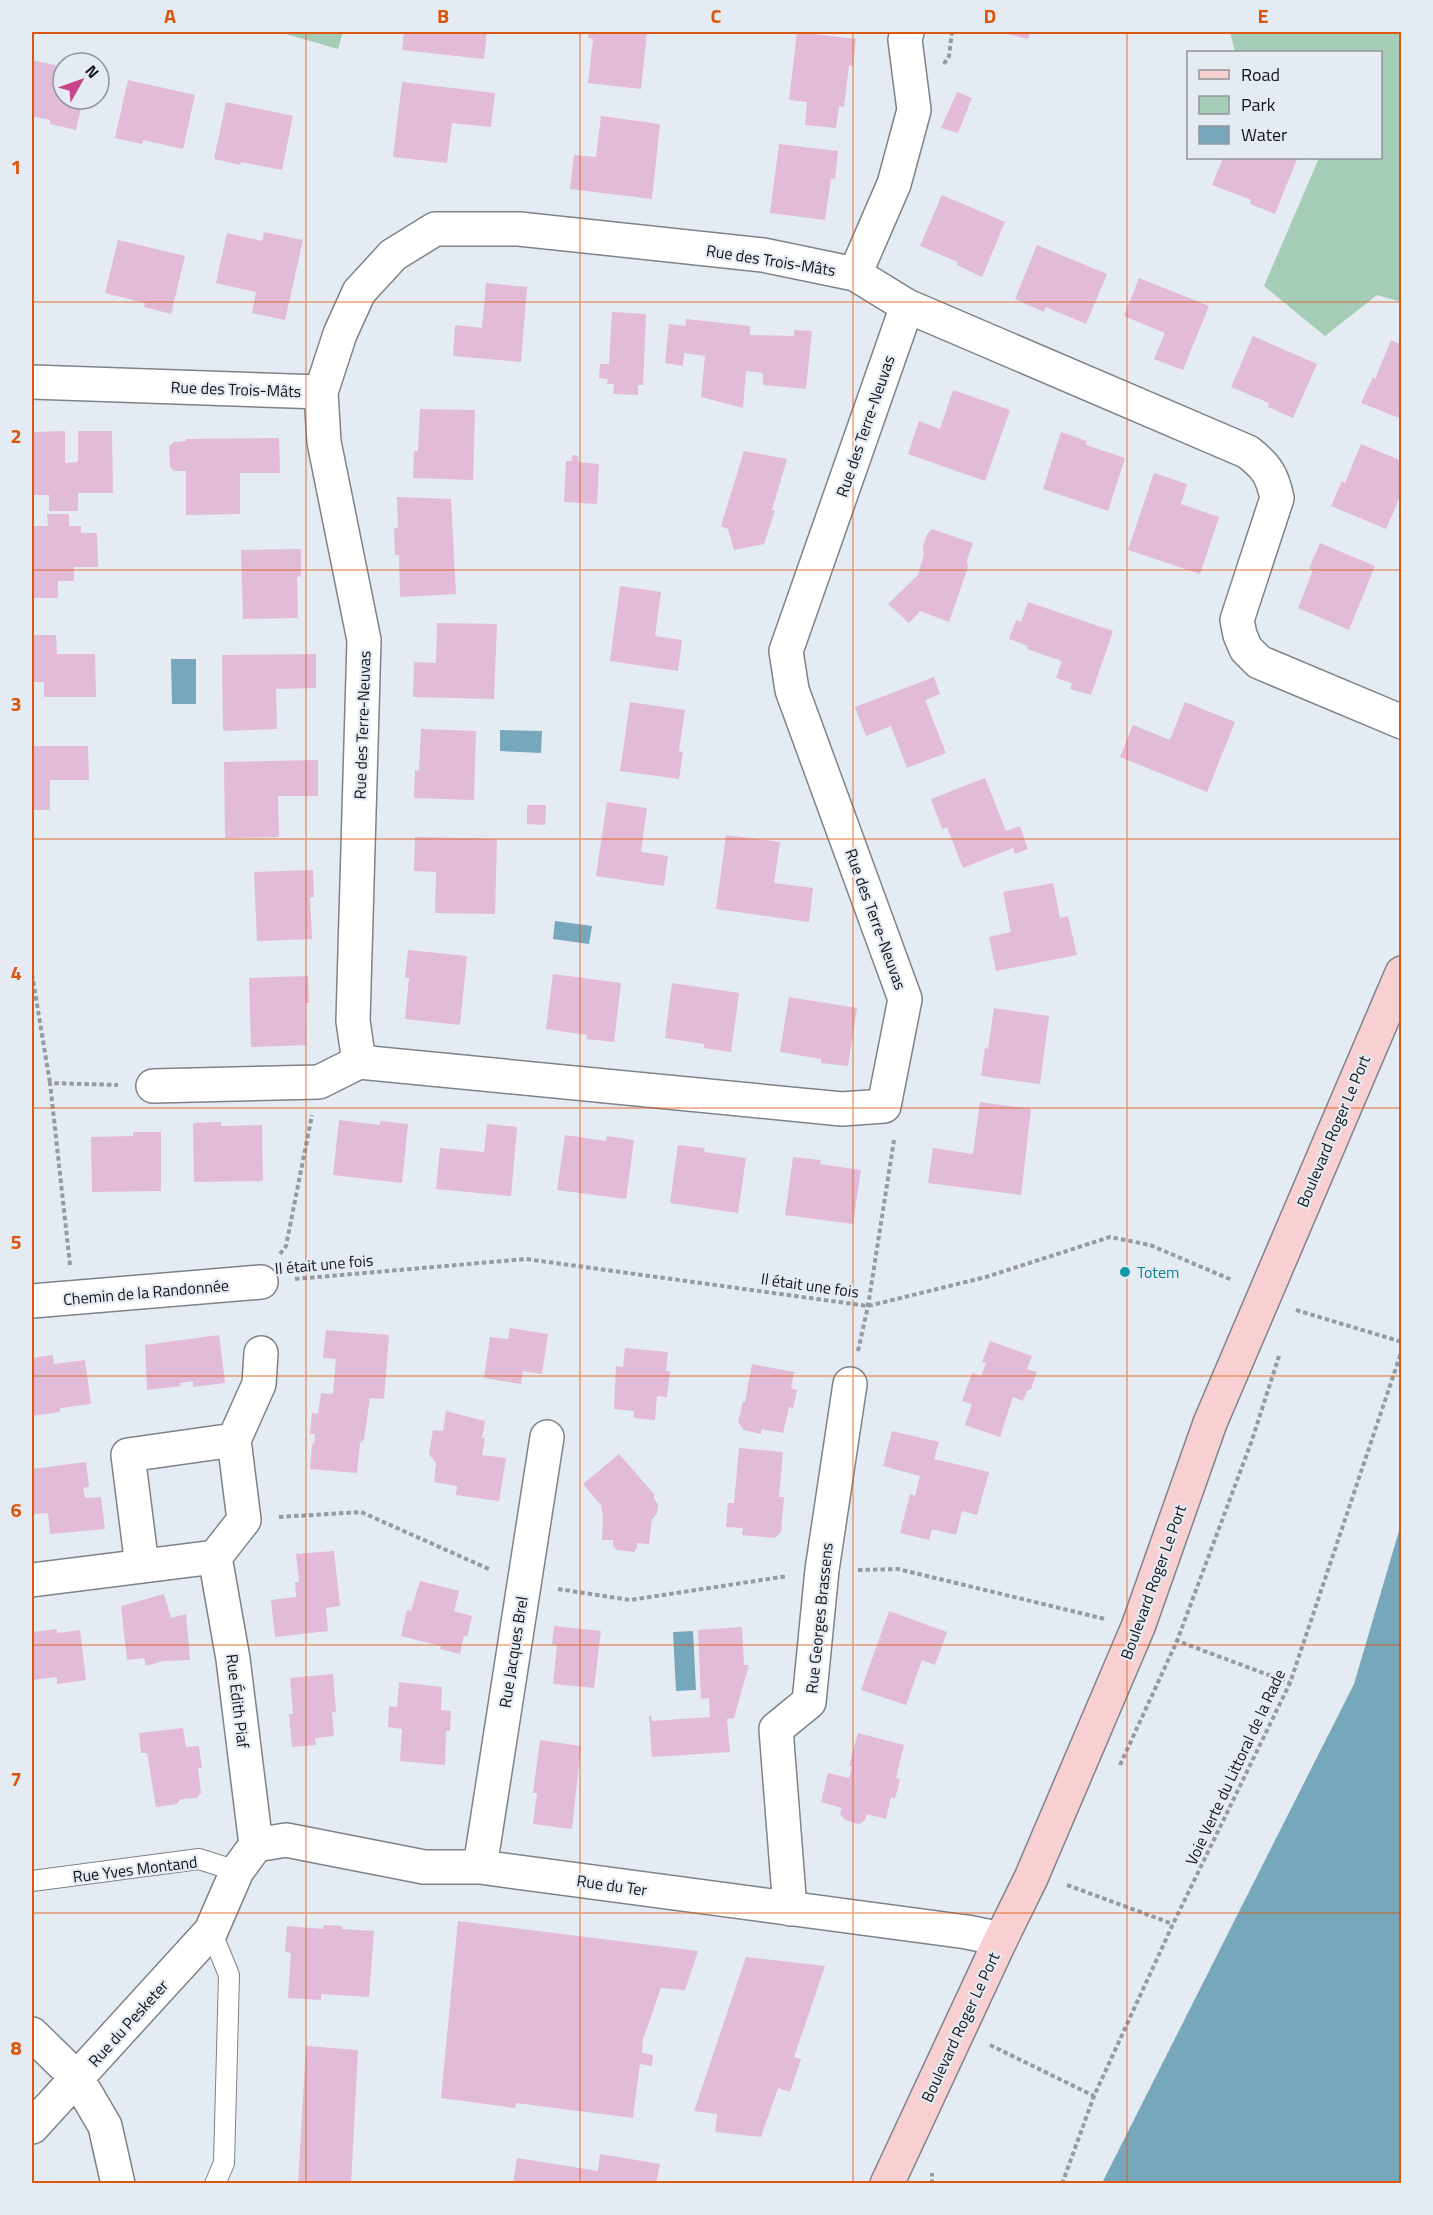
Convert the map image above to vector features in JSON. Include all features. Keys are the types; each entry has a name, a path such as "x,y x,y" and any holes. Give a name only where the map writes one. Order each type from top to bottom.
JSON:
{"street":[{"path":"855,274 894,184 914,110 905,40 907,32"},
{"name":"Rue des Trois-Mâts","path":"32,382 321,392 340,333 359,292 393,255 435,229 530,230 763,255 855,274 907,306 1248,452 1265,465 1278,498 1237,620 1246,649 1259,662 1401,722"},
{"name":"Rue des Terre-Neuvas","path":"884,1106 905,999 792,690 786,651 907,306"},
{"name":"Rue des Terre-Neuvas","path":"321,392 324,442 364,640 353,1021 359,1062"},
{"name":"Boulevard Roger Le Port","path":"886,2184 1031,1878 1138,1627 1210,1423 1401,973"},
{"path":"153,1086 319,1082 359,1062 842,1109 884,1106"},
{"name":"Chemin de la Randonnée","path":"32,1301 261,1282"},
{"path":"32,1580 215,1557 244,1520 234,1440 259,1384 261,1353"},
{"name":"Rue Georges Brassens","path":"790,1909 776,1729 810,1702 822,1570 850,1384"},
{"name":"Rue Jacques Brel","path":"480,1867 548,1437"},
{"path":"142,1566 128,1455 234,1440"},
{"name":"Rue Édith Piaf","path":"215,1557 233,1659 246,1858"},
{"name":"Rue du Ter","path":"246,1858 286,1840 424,1867 480,1867 968,1932 1001,1939"},
{"name":"Rue du Pesketer","path":"118,2184 105,2126 77,2078 211,1931 246,1858"},
{"path":"32,2034 77,2078 32,2127"}],"lane":[{"name":"Rue Yves Montand","path":"32,1881 199,1859 246,1858"},
{"path":"211,1931 229,1975 224,2163 215,2184"}],"path":[{"path":"32,974 51,1083 73,1299"},
{"path":"286,1246 319,1082"},
{"path":"51,1083 153,1086"},
{"path":"850,1384 868,1306 896,1131 884,1106"},
{"name":"Il était une fois","path":"261,1282 526,1259 868,1306 986,1277 1110,1237 1150,1245 1264,1293 1295,1309 1401,1342"},
{"name":"Voie Verte du Littoral de la Rade","path":"1062,2184 1094,2096 1173,1924 1290,1683 1401,1350"},
{"path":"244,1520 361,1512 523,1584 630,1600 822,1570 898,1569 1138,1627 1290,1683"},
{"path":"1031,1878 1066,1885 1173,1924"},
{"path":"957,2033 990,2045 1094,2096"}],"green space":[{"path":"279,32 343,32 338,49"},
{"path":"1230,32 1401,32 1401,302 1377,295 1325,336 1264,286 1319,159 1382,159 1382,51 1235,51"}],"water":[{"path":"171,659 196,659 196,704 172,704"},
{"path":"500,730 542,731 541,753 500,751"},
{"path":"555,921 592,926 589,944 553,939"},
{"path":"1401,1524 1401,2183 1102,2183 1354,1684"},
{"path":"693,1631 696,1690 676,1691 673,1632"}],"building":[{"path":"404,32 487,32 484,59 402,50"},
{"path":"589,32 647,32 641,89 588,83 593,39 588,38"},
{"path":"797,32 856,39 853,66 849,65 844,107 839,106 836,128 805,125 807,102 789,100"},
{"path":"999,32 1030,32 1028,39"},
{"path":"32,60 51,64 51,111 80,111 76,130 50,124 50,120 32,116"},
{"path":"128,80 195,95 183,149 143,140 142,144 115,138"},
{"path":"402,82 495,93 491,127 452,123 447,163 393,157"},
{"path":"957,92 972,98 958,133 941,128"},
{"path":"226,102 293,116 282,170 214,159"},
{"path":"601,116 660,124 652,199 570,189 574,155 596,157"},
{"path":"779,144 838,151 835,179 831,178 825,220 770,213"},
{"path":"1223,159 1297,159 1275,214 1250,204 1251,200 1212,185"},
{"path":"942,195 1005,222 982,277 957,265 958,262 920,246"},
{"path":"264,232 303,240 285,320 252,313 256,292 216,283 227,233 262,241"},
{"path":"118,240 185,256 171,314 144,307 145,303 105,293"},
{"path":"1037,245 1107,274 1086,324 1046,307 1044,312 1015,299"},
{"path":"1139,278 1209,306 1183,370 1154,359 1165,333 1124,316"},
{"path":"486,283 527,287 521,362 453,356 455,325 482,328"},
{"path":"612,312 646,314 643,385 638,385 638,395 613,394 614,384 607,384 608,379 599,378 600,364 609,364"},
{"path":"686,319 750,326 750,335 794,336 794,330 812,331 806,389 763,385 763,373 746,371 743,408 701,397 705,356 684,353 683,366 665,363 669,324 686,326"},
{"path":"1253,336 1317,364 1293,418 1268,407 1269,403 1231,387"},
{"path":"1391,340 1402,345 1402,419 1361,403 1373,377 1375,379"},
{"path":"953,390 1010,410 985,481 908,454 919,421 940,429"},
{"path":"420,409 475,410 473,480 413,478 414,451 418,451"},
{"path":"65,431 65,463 78,462 78,431 112,431 113,493 78,493 78,511 49,511 49,495 32,495 34,432"},
{"path":"1061,432 1087,441 1086,445 1125,458 1108,511 1043,489"},
{"path":"279,438 280,473 240,473 240,514 186,515 186,471 174,471 170,467 169,446 174,442 186,441 186,439"},
{"path":"1361,444 1402,461 1402,492 1386,529 1331,506 1342,481 1345,483"},
{"path":"744,451 787,459 764,544 734,550 728,529 721,526"},
{"path":"572,455 578,456 578,462 599,464 597,504 564,502 566,461 572,461"},
{"path":"1154,473 1187,484 1181,504 1219,517 1200,574 1128,550"},
{"path":"397,497 451,499 456,594 400,597 399,555 395,555 394,528 398,528"},
{"path":"47,514 69,514 69,526 81,526 81,533 97,533 98,567 74,567 74,581 58,581 58,598 32,598 32,526 48,526"},
{"path":"932,529 973,543 967,560 968,567 949,622 920,611 909,623 888,604 918,575 924,555 923,546 927,534"},
{"path":"1320,543 1375,566 1349,630 1298,608 1313,570 1309,569"},
{"path":"301,549 301,576 297,577 298,618 243,619 241,550"},
{"path":"620,586 661,592 655,636 682,640 678,671 610,661"},
{"path":"1028,602 1113,631 1091,695 1070,689 1072,683 1056,678 1062,661 1027,649 1028,646 1009,639 1016,620 1021,622"},
{"path":"437,623 497,624 494,699 413,697 414,662 436,663"},
{"path":"32,635 56,635 57,654 95,654 96,697 44,697 44,682 32,682"},
{"path":"316,654 316,688 276,689 277,729 223,731 222,655"},
{"path":"934,677 940,694 925,700 946,753 907,768 891,726 866,736 855,707"},
{"path":"630,702 685,710 679,751 683,752 679,779 620,771"},
{"path":"1185,702 1235,722 1207,792 1120,757 1133,725 1170,740"},
{"path":"421,729 476,731 474,800 414,798 415,770 419,771"},
{"path":"32,746 88,746 89,780 50,780 50,810 32,810"},
{"path":"318,760 318,796 278,796 279,837 225,838 224,762"},
{"path":"985,778 1006,831 1020,826 1028,849 1015,854 1013,848 963,868 947,827 942,829 931,799"},
{"path":"607,802 647,808 641,852 668,856 664,886 596,876"},
{"path":"527,805 546,805 545,825 527,824"},
{"path":"726,835 780,842 774,883 813,888 809,922 716,909"},
{"path":"415,837 497,839 495,914 435,913 436,872 414,871"},
{"path":"313,870 314,897 310,898 312,939 257,941 254,872"},
{"path":"1053,883 1060,918 1068,916 1077,955 996,971 989,937 1011,932 1003,892"},
{"path":"408,950 467,956 460,1025 405,1019 409,978 405,977"},
{"path":"553,974 621,983 614,1042 586,1039 587,1035 546,1029"},
{"path":"308,976 309,1003 305,1003 306,1045 251,1047 249,978"},
{"path":"672,983 739,993 731,1052 704,1048 704,1044 665,1038"},
{"path":"789,997 857,1008 848,1066 821,1063 821,1059 780,1052"},
{"path":"994,1008 1049,1016 1040,1084 981,1076 985,1048 988,1049"},
{"path":"980,1102 1031,1109 1021,1195 928,1183 933,1148 973,1154"},
{"path":"339,1120 380,1125 380,1121 408,1124 402,1183 333,1175"},
{"path":"221,1122 221,1126 262,1125 263,1181 194,1182 193,1123"},
{"path":"487,1124 517,1127 511,1196 436,1189 440,1148 484,1152"},
{"path":"133,1132 161,1132 161,1191 92,1192 91,1137 133,1136"},
{"path":"565,1135 606,1141 607,1136 634,1140 626,1199 557,1190"},
{"path":"678,1145 705,1148 704,1152 746,1158 738,1213 670,1203"},
{"path":"793,1157 821,1160 820,1164 861,1170 853,1224 785,1215"},
{"path":"510,1328 548,1334 542,1374 523,1371 521,1384 484,1378 490,1337 508,1339"},
{"path":"326,1330 389,1335 384,1399 370,1398 364,1439 360,1443 357,1473 310,1469 315,1434 310,1434 312,1413 318,1414 321,1393 333,1394 336,1359 323,1358"},
{"path":"219,1335 225,1383 193,1387 193,1381 180,1383 181,1386 147,1390 145,1345"},
{"path":"990,1341 1032,1356 1027,1369 1037,1372 1031,1389 1027,1391 1023,1401 1013,1397 1000,1437 965,1425 972,1404 962,1401 972,1373 981,1376 986,1363 982,1362"},
{"path":"625,1348 668,1352 666,1371 670,1371 667,1397 657,1396 655,1420 634,1418 634,1411 614,1409 616,1366 623,1367"},
{"path":"53,1355 54,1364 85,1360 91,1404 60,1408 60,1412 32,1416 32,1358"},
{"path":"752,1364 794,1372 791,1388 797,1390 793,1408 789,1407 783,1433 762,1429 761,1434 744,1430 738,1422 743,1402 745,1402"},
{"path":"446,1411 485,1421 482,1455 506,1458 499,1501 456,1495 457,1486 434,1482 436,1463 429,1454 433,1430 443,1431"},
{"path":"892,1431 939,1442 934,1459 989,1472 977,1515 962,1511 956,1535 932,1529 929,1540 900,1533 910,1494 915,1496 920,1476 883,1466"},
{"path":"739,1448 783,1452 779,1497 784,1497 781,1532 775,1538 742,1535 743,1528 726,1527 728,1503 734,1503"},
{"path":"619,1454 654,1494 654,1499 658,1504 657,1514 652,1519 649,1544 637,1543 634,1552 617,1550 613,1546 613,1540 602,1540 601,1505 583,1484"},
{"path":"86,1462 89,1487 83,1488 85,1498 101,1497 105,1529 50,1534 48,1513 32,1514 32,1469"},
{"path":"334,1551 340,1606 326,1608 328,1631 275,1637 271,1600 296,1597 295,1582 299,1582 296,1554"},
{"path":"420,1581 459,1591 454,1611 472,1616 467,1637 464,1635 460,1654 440,1649 441,1646 401,1636 407,1610 411,1611"},
{"path":"164,1594 171,1618 186,1614 190,1660 163,1661 146,1666 144,1658 127,1660 121,1606"},
{"path":"889,1611 947,1632 935,1665 922,1660 906,1705 861,1690"},
{"path":"554,1626 601,1631 594,1688 553,1684 557,1645 552,1644"},
{"path":"742,1627 744,1665 749,1665 734,1718 727,1719 730,1752 652,1757 649,1716 652,1721 710,1717 709,1698 701,1699 698,1630"},
{"path":"57,1629 57,1633 80,1630 86,1680 57,1684 57,1677 32,1680 32,1632"},
{"path":"333,1674 336,1712 332,1712 334,1736 315,1738 316,1745 292,1747 289,1714 293,1714 290,1678"},
{"path":"399,1682 442,1687 441,1710 451,1711 450,1731 446,1731 445,1765 400,1761 402,1729 388,1727 389,1706 397,1707"},
{"path":"183,1728 186,1747 199,1746 202,1768 198,1768 201,1793 197,1798 181,1799 177,1804 156,1807 147,1753 141,1753 139,1733"},
{"path":"858,1733 904,1745 896,1778 900,1779 895,1799 891,1797 886,1819 867,1814 865,1820 859,1824 845,1820 840,1814 842,1808 821,1802 828,1773 849,1778 852,1766 849,1766"},
{"path":"540,1740 581,1746 572,1829 533,1824 537,1793 533,1793"},
{"path":"458,1921 698,1951 685,1990 661,1988 643,2039 642,2053 653,2055 652,2066 640,2064 633,2118 516,2103 515,2108 441,2098"},
{"path":"324,1925 342,1926 342,1929 374,1931 369,1997 321,1994 321,2000 288,1998 291,1953 285,1952 287,1926 323,1929"},
{"path":"746,1957 825,1966 794,2057 801,2059 790,2092 778,2088 761,2137 715,2132 717,2114 694,2111"},
{"path":"306,2046 358,2050 351,2184 298,2184"},
{"path":"600,2154 660,2164 656,2184 513,2184 517,2158 598,2171"}],"place":[{"name":"Totem","path":"1125,1272"}]}
